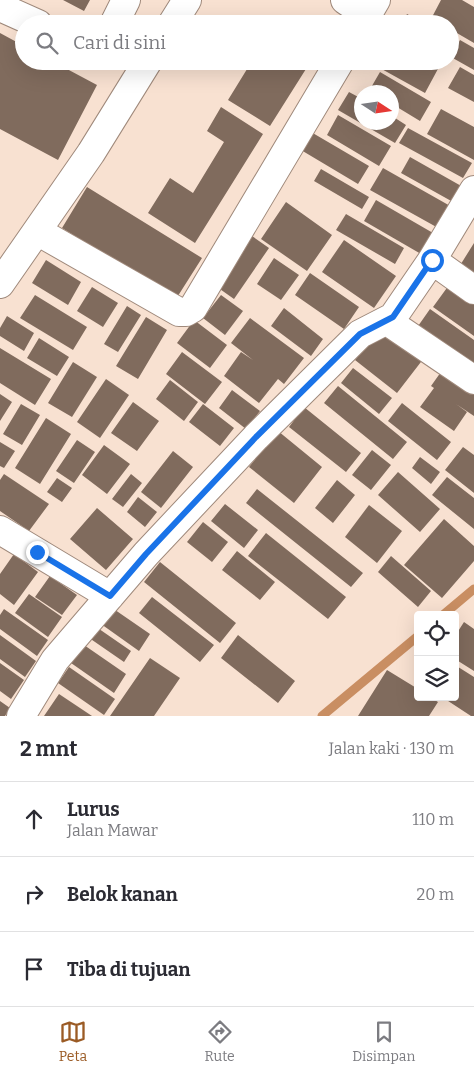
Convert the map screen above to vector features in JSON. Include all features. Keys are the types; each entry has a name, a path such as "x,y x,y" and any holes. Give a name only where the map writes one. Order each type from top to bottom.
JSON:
{"street":[{"path":"118,15 126,0"},
{"path":"177,15 186,0"},
{"path":"345,0 369,13"},
{"path":"0,7 18,15"},
{"path":"0,284 91,153 142,70"},
{"path":"37,231 179,312 186,312 193,308 335,70"},
{"path":"21,716 55,660 146,554 256,437 360,334 393,317 432,260 474,190"},
{"path":"432,260 474,290"},
{"path":"387,320 474,380"},
{"path":"0,530 110,596"}],"building":[{"path":"63,0 90,0 84,11"},
{"path":"441,0 462,0 474,7 474,43 459,34 459,15 433,15"},
{"path":"0,33 15,41 15,70 69,70 97,85 58,160 0,129"},
{"path":"460,40 474,48 474,70 459,62"},
{"path":"460,67 474,75 474,102 448,88"},
{"path":"246,70 305,70 270,126 228,100"},
{"path":"383,70 437,70 425,93"},
{"path":"380,72 431,102 420,121 399,108 399,85 372,85"},
{"path":"349,92 354,95 354,119 338,110"},
{"path":"221,107 263,134 195,243 148,213 170,178 193,193 224,142 207,131"},
{"path":"441,109 474,127 474,160 427,134"},
{"path":"338,115 354,124 354,130 364,130 391,146 379,166 327,135"},
{"path":"399,120 406,125 395,143 373,130 399,130"},
{"path":"408,128 472,163 463,178 399,143"},
{"path":"311,132 369,166 358,184 301,150"},
{"path":"410,157 463,187 453,202 401,173"},
{"path":"383,168 452,207 440,229 370,190"},
{"path":"321,169 369,197 362,209 314,181"},
{"path":"87,187 202,258 176,299 62,228"},
{"path":"376,200 433,233 421,254 364,221"},
{"path":"286,202 332,235 307,271 261,239"},
{"path":"346,214 404,248 395,264 336,230"},
{"path":"252,236 269,248 234,299 217,287"},
{"path":"344,240 396,276 374,308 322,272"},
{"path":"474,243 474,276 459,267"},
{"path":"274,258 299,275 281,300 257,284"},
{"path":"46,260 81,282 68,305 32,283"},
{"path":"310,273 359,307 344,329 295,295"},
{"path":"449,285 474,303 474,336 433,307"},
{"path":"92,287 118,303 103,327 77,311"},
{"path":"35,295 87,327 73,350 20,318"},
{"path":"221,295 243,311 225,335 203,318"},
{"path":"127,306 141,315 118,352 104,344"},
{"path":"284,308 323,339 311,356 271,326"},
{"path":"430,309 474,340 474,369 416,329"},
{"path":"7,316 34,333 24,351 0,336 0,328"},
{"path":"146,317 167,330 138,379 116,366"},
{"path":"250,318 304,358 284,384 278,379 259,403 224,376 241,352 253,360 231,343"},
{"path":"194,320 227,345 210,368 177,343"},
{"path":"382,324 424,358 397,393 355,360"},
{"path":"39,338 69,357 57,376 27,358"},
{"path":"0,348 51,379 35,405 0,383"},
{"path":"182,352 222,382 205,404 166,374"},
{"path":"73,362 97,377 72,417 48,403"},
{"path":"448,362 474,381 474,416 456,404 467,412 454,431 420,407 434,388 431,386"},
{"path":"353,368 392,398 379,414 341,383"},
{"path":"106,379 129,395 100,438 77,422"},
{"path":"170,380 198,402 184,421 156,399"},
{"path":"338,386 407,442 393,459 324,403"},
{"path":"232,390 260,411 246,429 219,408"},
{"path":"0,394 12,402 0,421"},
{"path":"133,402 159,421 137,451 111,433"},
{"path":"402,403 451,442 437,460 388,421"},
{"path":"21,404 40,415 22,445 3,434"},
{"path":"203,404 234,428 220,446 189,422"},
{"path":"304,407 361,453 346,472 289,427"},
{"path":"46,418 71,434 40,484 15,468"},
{"path":"278,431 322,467 294,503 249,467"},
{"path":"77,440 95,452 74,483 56,471"},
{"path":"0,442 15,451 4,468 0,466"},
{"path":"104,445 130,464 107,494 82,475"},
{"path":"463,447 474,455 474,493 445,470"},
{"path":"372,450 391,465 371,490 352,475"},
{"path":"173,451 193,467 161,508 141,492"},
{"path":"420,457 440,472 431,484 412,468"},
{"path":"398,472 440,509 420,532 378,495"},
{"path":"4,474 49,504 29,531 0,511 0,480"},
{"path":"131,474 142,483 123,507 112,499"},
{"path":"447,477 474,498 474,529 432,495"},
{"path":"57,478 72,488 62,502 47,492"},
{"path":"337,480 355,495 333,523 315,508"},
{"path":"257,489 363,573 351,587 246,503"},
{"path":"138,497 157,512 145,527 127,512"},
{"path":"225,504 258,530 244,548 211,521"},
{"path":"369,505 402,531 377,563 345,537"},
{"path":"97,508 133,539 106,570 70,539"},
{"path":"444,519 474,546 474,561 442,598 404,565"},
{"path":"203,522 228,542 212,562 187,542"},
{"path":"266,533 346,597 328,619 248,556"},
{"path":"237,551 275,582 260,600 222,570"},
{"path":"14,554 38,572 14,605 0,594 0,574"},
{"path":"391,556 431,591 418,607 378,572"},
{"path":"160,562 236,623 220,643 144,582"},
{"path":"50,576 77,595 62,615 35,597"},
{"path":"29,594 62,617 48,637 15,613"},
{"path":"152,597 214,645 200,662 139,613"},
{"path":"105,603 150,634 139,651 94,619"},
{"path":"4,609 48,640 37,656 0,629 0,615"},
{"path":"89,622 131,651 124,662 82,633"},
{"path":"464,622 474,629 474,671 459,662 459,630"},
{"path":"0,635 36,661 25,677 0,659"},
{"path":"238,635 295,681 278,703 221,658"},
{"path":"84,645 126,674 114,693 71,663"},
{"path":"150,658 180,678 154,716 110,716"},
{"path":"0,663 24,680 11,699 0,691"},
{"path":"69,667 115,699 104,715 58,683"},
{"path":"459,668 474,677 474,716 471,716 448,701 459,701"},
{"path":"387,670 414,687 414,701 438,702 429,716 358,716"},
{"path":"59,694 92,716 44,716"},
{"path":"0,701 10,708 5,716 0,716"}],"waterway":[{"path":"448,611 474,589"},
{"path":"322,716 414,639"}],"route":[{"path":"37,552 110,596 146,554 256,437 360,334 393,317 432,260"}]}
